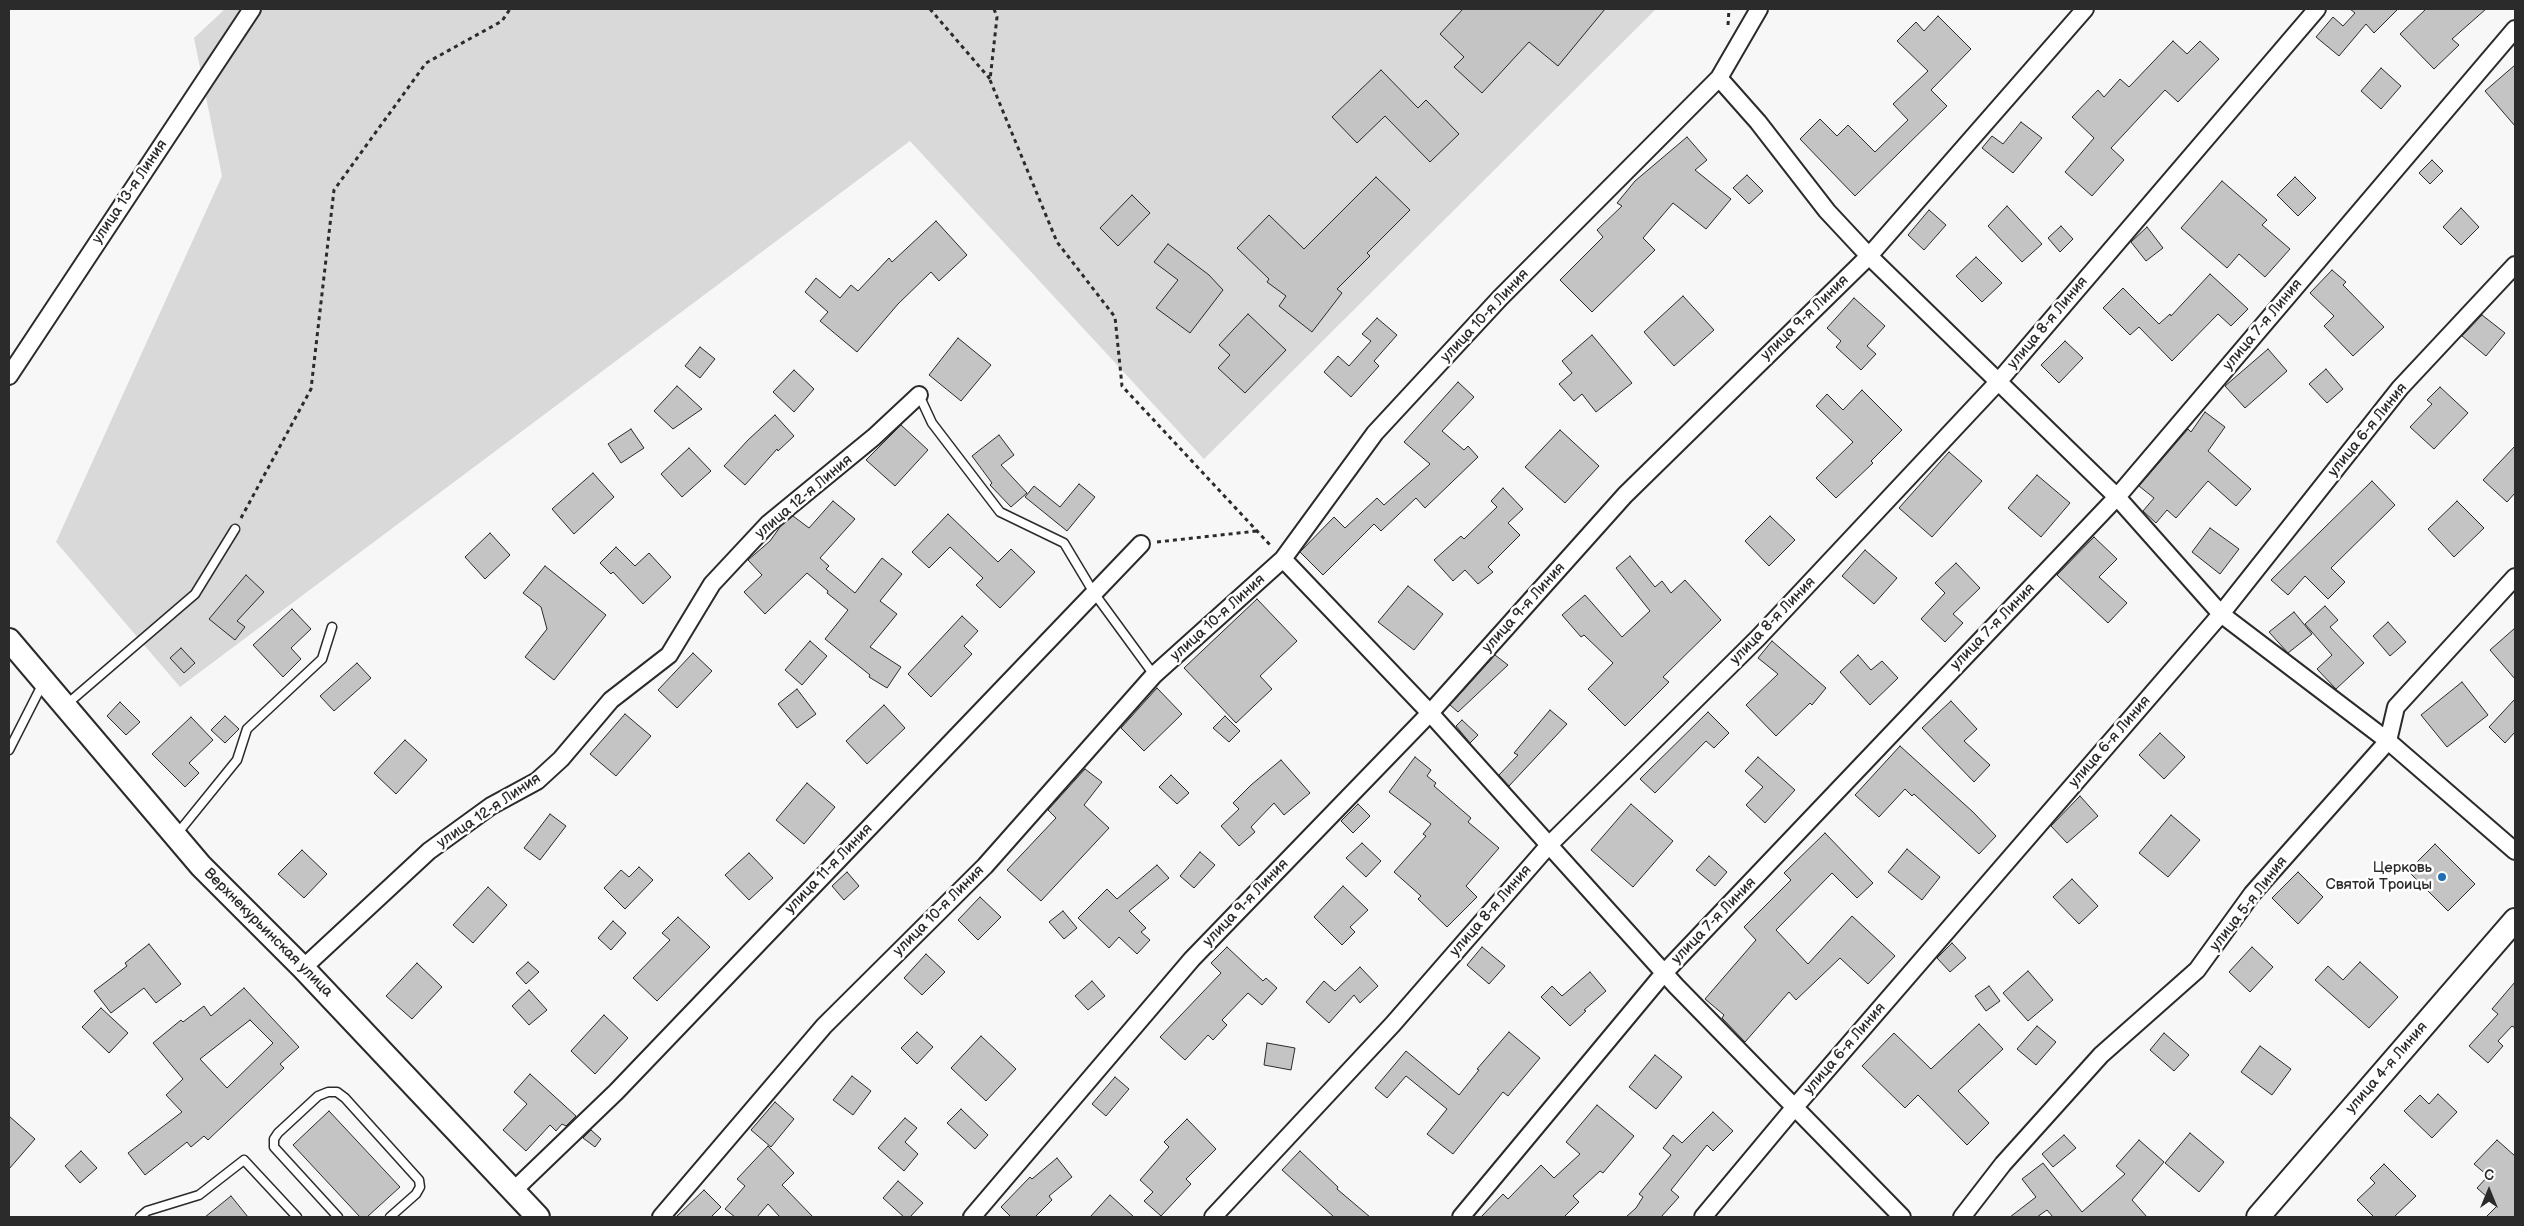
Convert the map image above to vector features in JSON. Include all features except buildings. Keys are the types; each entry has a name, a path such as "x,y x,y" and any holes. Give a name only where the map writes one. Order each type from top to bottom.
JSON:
{"street":[{"name":"улица 13-я Линия","path":"9,376 252,9"},
{"name":"улица 10-я Линия","path":"661,1217 824,1026 985,866 1154,675 1283,559 1375,432 1500,298 1719,78 1759,9"},
{"name":"улица 9-я Линия","path":"972,1217 1192,959 1430,714 1625,495 1869,256 2086,9"},
{"name":"улица 8-я Линия","path":"1213,1217 1393,1024 1549,844 1758,638 1998,382 2317,9"},
{"name":"улица 7-я Линия","path":"1461,1217 1664,973 2117,497 2515,28"},
{"path":"1719,78 1758,122 1827,211 1869,256 2117,497 2221,614 2388,741 2515,851"},
{"name":"улица 6-я Линия","path":"1702,1217 2221,614 2400,388 2515,265"},
{"name":"улица 12-я Линия","path":"303,968 428,851 491,806 537,781 561,759 611,700 668,655 712,584 768,524 874,437 919,395"},
{"name":"улица 11-я Линия","path":"513,1191 616,1092 1141,544"},
{"path":"1283,559 1430,714 1664,973 1902,1217"},
{"name":"улица 5-я Линия","path":"1962,1217 2003,1164 2101,1055 2197,970 2252,894 2388,741 2396,707 2515,577"},
{"name":"Верхнекурьинская улица","path":"9,640 201,866 303,968 538,1217"},
{"name":"улица 4-я Линия","path":"2258,1217 2515,920"}],"lane":[{"path":"919,395 932,423 1000,512 1064,543 1094,593 1154,675"},
{"path":"65,705 195,594 235,529"},
{"path":"176,836 237,760 247,729 322,659 332,627"},
{"path":"9,750 44,682"},
{"path":"338,1217 274,1147 274,1139 278,1133 318,1096 328,1092 336,1092 345,1098 420,1180 420,1187 416,1194 390,1217"},
{"path":"140,1217 147,1211 200,1195 244,1160 296,1217"}],"path":[{"path":"235,529 311,389 334,190 426,62 502,21 510,9"},
{"path":"930,9 990,80 1057,242 1115,317 1122,386 1283,559"},
{"path":"990,80 997,17 994,9"},
{"path":"1141,544 1257,531"}],"shaded area":[{"path":"225,9 1656,9 1204,459 910,141 180,687 56,542 222,176 194,38"}],"place":[{"name":"Церковь Святой Троицы","path":"2442,877"}]}
